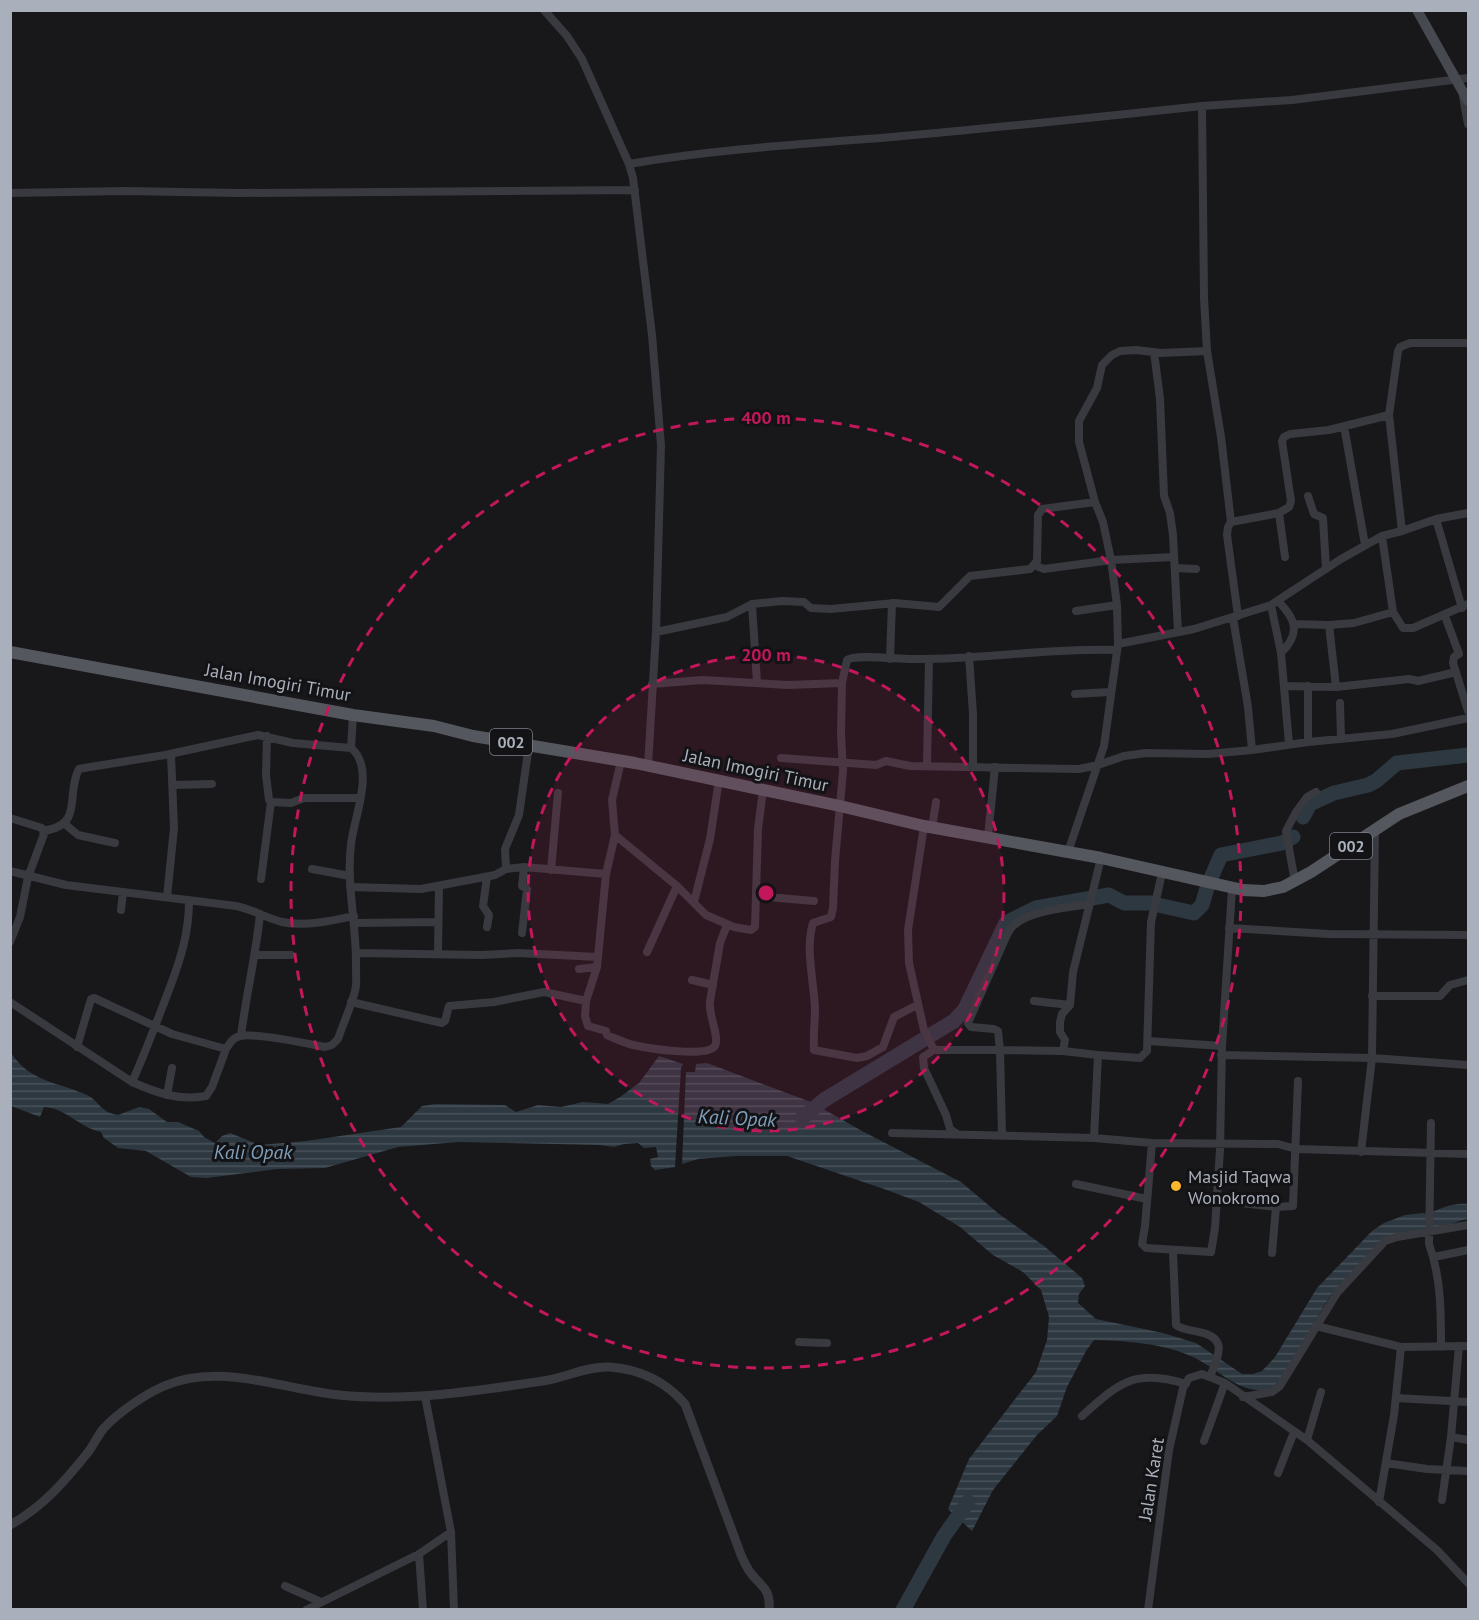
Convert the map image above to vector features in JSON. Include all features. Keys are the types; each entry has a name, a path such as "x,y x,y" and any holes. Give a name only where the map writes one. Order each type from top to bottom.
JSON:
{"main road":[{"path":"1417,10 1468,101"},
{"name":"Jalan Imogiri Timur","path":"10,652 648,766 928,827 1101,858 1232,889 1264,891 1295,882 1399,814 1468,786"}],"street":[{"path":"544,10 567,36 582,59 629,164 635,190 652,335 661,445 656,632 648,766"},
{"path":"629,164 782,145 927,134 1458,83 1468,78"},
{"path":"1458,83 1468,124"},
{"path":"1202,106 1204,298 1207,351 1221,437 1231,522 1227,534 1252,750"},
{"path":"10,193 635,190"},
{"path":"1401,531 1389,415 1398,351 1400,347 1410,343 1468,344"},
{"path":"1068,852 1104,746 1117,647 1117,605 1111,560 1103,522 1095,502 1079,442 1078,421 1097,387 1102,365 1120,351 1207,351"},
{"path":"1154,352 1160,399 1164,496 1170,513 1175,568 1178,632"},
{"path":"1231,522 1278,513 1289,507 1291,501 1282,441 1284,436 1344,426 1389,415"},
{"path":"1344,426 1365,545"},
{"path":"1308,496 1314,514 1323,518 1326,569"},
{"path":"656,632 727,617 752,604 804,602 811,608 831,609 892,603 939,607 970,576 1030,569 1036,561 1039,511 1046,507 1095,502"},
{"path":"1278,513 1285,557"},
{"path":"917,1005 894,1017 883,1047 867,1056 857,1058 814,1050 812,928 813,923 831,917 833,912 842,762 842,683 849,658 854,656 929,659 1117,647 1235,617 1274,603 1382,536 1436,519 1468,513"},
{"path":"1382,536 1393,612 1399,624 1408,629 1465,606 1436,519"},
{"path":"1034,565 1044,568 1111,560 1174,557"},
{"path":"1175,568 1196,569"},
{"path":"890,659 892,603"},
{"path":"1274,603 1291,615 1294,624 1293,638 1281,653"},
{"path":"1274,603 1281,653 1288,744"},
{"path":"752,604 757,683"},
{"path":"1076,610 1117,605"},
{"path":"1294,624 1329,625 1354,622 1393,612"},
{"path":"1444,616 1459,654"},
{"path":"1329,625 1336,687"},
{"path":"1468,654 1459,654 1453,660 1468,711"},
{"path":"969,657 973,714 973,766"},
{"path":"927,765 929,659"},
{"path":"1284,686 1336,687 1409,679 1418,681 1456,672"},
{"path":"652,684 702,680 788,685 842,683"},
{"path":"1308,686 1308,742"},
{"path":"1075,694 1110,692"},
{"path":"1340,703 1341,739"},
{"path":"351,748 353,715"},
{"path":"781,758 876,765 886,761 910,766 1063,770 1098,765 1124,756 1146,753 1208,754 1252,750 1288,744 1392,734 1468,718"},
{"path":"10,1002 132,1082 181,1098 206,1096 212,1087 226,1048 232,1040 241,1036 325,1047 332,1045 338,1039 355,991 357,953 350,887 351,842 363,775 358,753 351,748 293,743 258,735 171,754 79,769 71,809 64,824 43,831"},
{"path":"261,879 271,802 268,800 266,775 267,736"},
{"path":"506,869 505,849 519,815 529,745"},
{"path":"167,897 174,828 171,754"},
{"path":"621,761 612,800 615,835 606,874 597,967 586,1000 588,1026 606,1031 608,1035 632,1045 695,1053 712,1049 716,1045 715,1030 709,1010 720,943 727,925"},
{"path":"988,837 995,767"},
{"path":"694,902 710,839 719,780"},
{"path":"173,785 212,784"},
{"path":"615,835 677,886 706,915 727,925 753,929 757,896 758,829 763,790"},
{"path":"1295,882 1286,831 1307,797 1316,792"},
{"path":"551,870 558,793"},
{"path":"271,802 291,802 304,798 360,798"},
{"path":"933,1048 924,1030 917,1005 909,963 908,930 928,827 936,802"},
{"path":"10,818 39,826 43,831"},
{"path":"64,824 78,836 115,843"},
{"path":"1361,1152 1372,1058 1376,829"},
{"path":"10,942 20,917 28,877 43,831"},
{"path":"1064,1051 1065,1040 1060,1032 1060,1022 1062,1014 1070,1005 1073,972 1101,858"},
{"path":"522,933 526,889 521,884 524,867"},
{"path":"350,887 405,890 487,877 506,869 524,867 606,874"},
{"path":"312,869 350,876"},
{"path":"10,871 66,885 248,908 283,922 354,920 437,922"},
{"path":"957,1135 950,1129 946,1115 924,1068 923,1057 933,1048 1064,1051 1140,1058 1147,1051 1151,922 1162,873"},
{"path":"487,877 483,906 489,915 487,927"},
{"path":"438,953 439,886"},
{"path":"647,952 677,886"},
{"path":"1152,1143 1142,1244 1146,1248 1211,1252 1221,1143 1222,1050 1232,889"},
{"path":"121,910 123,892"},
{"path":"757,896 814,901"},
{"path":"132,1082 156,1027 188,932 189,901"},
{"path":"1002,1136 998,1031 971,1027 968,1023 1012,926 1038,914 1090,901"},
{"path":"241,1036 244,1009 256,955 260,914"},
{"path":"1229,928 1374,935 1468,935"},
{"path":"357,953 482,955 518,953 598,957"},
{"path":"256,955 291,955"},
{"path":"579,969 597,967"},
{"path":"692,980 713,985"},
{"path":"1372,996 1438,997 1451,984 1468,980"},
{"path":"351,1002 442,1023 445,1021 450,1006 453,1005 467,1006 544,992 586,1000"},
{"path":"77,1047 91,999 94,998 156,1027 191,1040 226,1048"},
{"path":"1034,1001 1070,1005"},
{"path":"1148,1041 1222,1050 1468,1065"},
{"path":"1094,1138 1098,1055"},
{"path":"167,1095 172,1068"},
{"path":"1215,1200 1276,1208 1290,1207 1294,1203 1298,1081"},
{"path":"1431,1123 1429,1244 1434,1257 1441,1300 1441,1347"},
{"path":"892,1133 1094,1138 1152,1143 1278,1144 1296,1149 1468,1154"},
{"path":"1076,1184 1147,1199"},
{"path":"1272,1253 1276,1208"},
{"path":"1243,1397 1272,1392 1280,1386 1337,1293 1385,1241 1430,1230 1468,1225"},
{"path":"1434,1257 1468,1250"},
{"path":"1173,1251 1176,1325 1211,1336 1218,1344 1219,1354 1210,1377"},
{"path":"1316,1326 1401,1347 1468,1346"},
{"path":"799,1342 827,1343"},
{"path":"1442,1500 1455,1401 1459,1346"},
{"path":"1379,1502 1396,1398 1401,1347"},
{"path":"10,1525 27,1516 51,1496 72,1473 104,1429 155,1391 174,1383 199,1378 238,1377 339,1395 425,1396 545,1381 608,1367 645,1374 671,1390 685,1404 741,1555 749,1571 769,1596 769,1610"},
{"path":"1082,1416 1110,1391 1134,1379 1152,1376 1186,1384 1189,1378 1196,1374 1225,1383 1307,1440 1437,1550 1468,1583"},
{"path":"1204,1440 1225,1383"},
{"name":"Jalan Karet","path":"1148,1610 1169,1450 1186,1384"},
{"path":"1307,1440 1321,1392"},
{"path":"425,1396 451,1532 454,1610"},
{"path":"1396,1398 1468,1402"},
{"path":"1278,1473 1294,1432"},
{"path":"1451,1437 1468,1440"},
{"path":"1386,1463 1468,1471"},
{"path":"306,1610 419,1554 451,1532"},
{"path":"419,1554 423,1610"},
{"path":"285,1586 321,1602"}],"water":[{"path":"11,1053 19,1063 36,1076 93,1098 109,1113 118,1115 139,1107 149,1109 167,1122 178,1122 199,1131 215,1143 222,1136 230,1133 260,1145 306,1141 401,1127 422,1106 435,1104 505,1105 516,1112 538,1105 561,1107 583,1102 608,1104 639,1083 659,1056 683,1064 675,1167 655,1170 651,1166 650,1159 658,1157 656,1147 644,1148 638,1143 614,1147 458,1142 398,1147 325,1168 277,1169 207,1178 191,1177 146,1151 118,1148 104,1138 101,1132 86,1127 52,1108 44,1107 40,1117 11,1106"},
{"path":"707,1063 811,1102 961,1182 1082,1278 1085,1286 1079,1294 1078,1303 1096,1319 1163,1333 1196,1343 1242,1374 1262,1371 1275,1357 1317,1288 1372,1231 1384,1223 1405,1215 1426,1214 1457,1204 1468,1204 1468,1219 1430,1233 1395,1240 1370,1257 1335,1290 1284,1375 1275,1385 1266,1390 1246,1388 1236,1384 1202,1362 1181,1352 1132,1342 1094,1340 1067,1387 1057,1416 1037,1435 993,1490 972,1531 948,1509 969,1459 1036,1372 1047,1340 1049,1317 1041,1290 1023,1272 993,1255 960,1227 919,1202 884,1189 787,1156 736,1156 698,1159 682,1164 686,1072 695,1072 696,1064"}],"waterway":[{"path":"1303,817 1310,804 1334,793 1368,785 1397,763 1468,755"},
{"path":"1211,878 1221,855 1282,843 1293,837"},
{"path":"1158,905 1194,913 1202,905 1207,888"},
{"path":"802,1118 824,1100 954,1021 965,1009 1006,923 1036,908 1109,895 1124,903 1152,903"},
{"name":"Kali Opak","path":"903,1610 944,1536 968,1502"}],"place":[{"name":"Masjid Taqwa Wonokromo","path":"1176,1186"}]}
